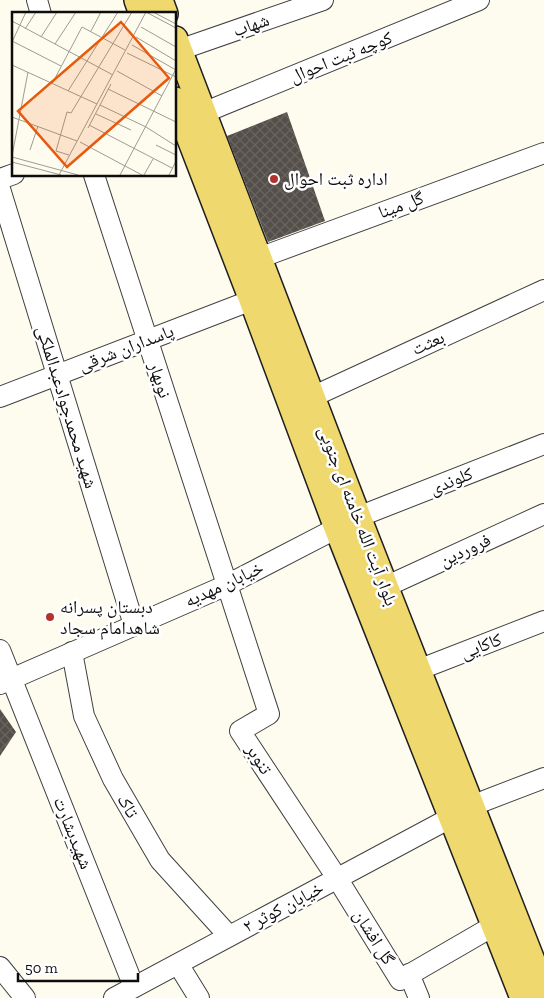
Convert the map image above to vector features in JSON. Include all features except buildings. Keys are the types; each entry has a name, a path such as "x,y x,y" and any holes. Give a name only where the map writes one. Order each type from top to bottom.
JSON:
{"main road":[{"path":"137,0 141,12"},
{"path":"160,0 164,12"},
{"name":"بلوار آیت الله خامنه ای جنوبی","path":"177,45 183,110 252,300 347,522 462,811 544,991"},
{"name":"بلوار آیت الله خامنه ای جنوبی","path":"183,110 259,258 312,397 347,522 385,587 418,670 495,925 523,998"}],"street":[{"name":"شهاب","path":"177,45 323,0"},
{"name":"کوچه ثبت احوال","path":"183,110 479,0"},
{"name":"گل مینا","path":"259,258 544,152"},
{"path":"0,179 12,175"},
{"name":"نوبهار","path":"94,176 227,585"},
{"name":"شهید محمدجوادعبدالملکی","path":"0,189 134,626"},
{"name":"بعثت","path":"312,397 544,290"},
{"name":"پاسداران شرقی","path":"0,397 252,300"},
{"name":"کلوندی","path":"347,522 544,444"},
{"name":"فروردین","path":"385,587 544,514"},
{"name":"خیابان مهدیه","path":"6,681 227,585 347,522"},
{"name":"تنوبر","path":"227,585 269,714 240,731 338,878"},
{"name":"کاکایی","path":"418,670 544,621"},
{"name":"شهیدبشارت","path":"0,650 6,681 134,987"},
{"name":"تاک","path":"72,652 84,716 113,779 160,860 229,936"},
{"name":"خیابان کوثر ۲","path":"114,998 462,811 544,778"},
{"name":"گل افشان","path":"338,878 400,980 411,989 495,925"},
{"path":"178,964 199,998"},
{"path":"0,966 25,998"}],"place":[{"name":"اداره ثبت احوال","path":"274,179"},
{"name":"دبستان پسرانه شاهدامام سجاد","path":"50,617"}]}
